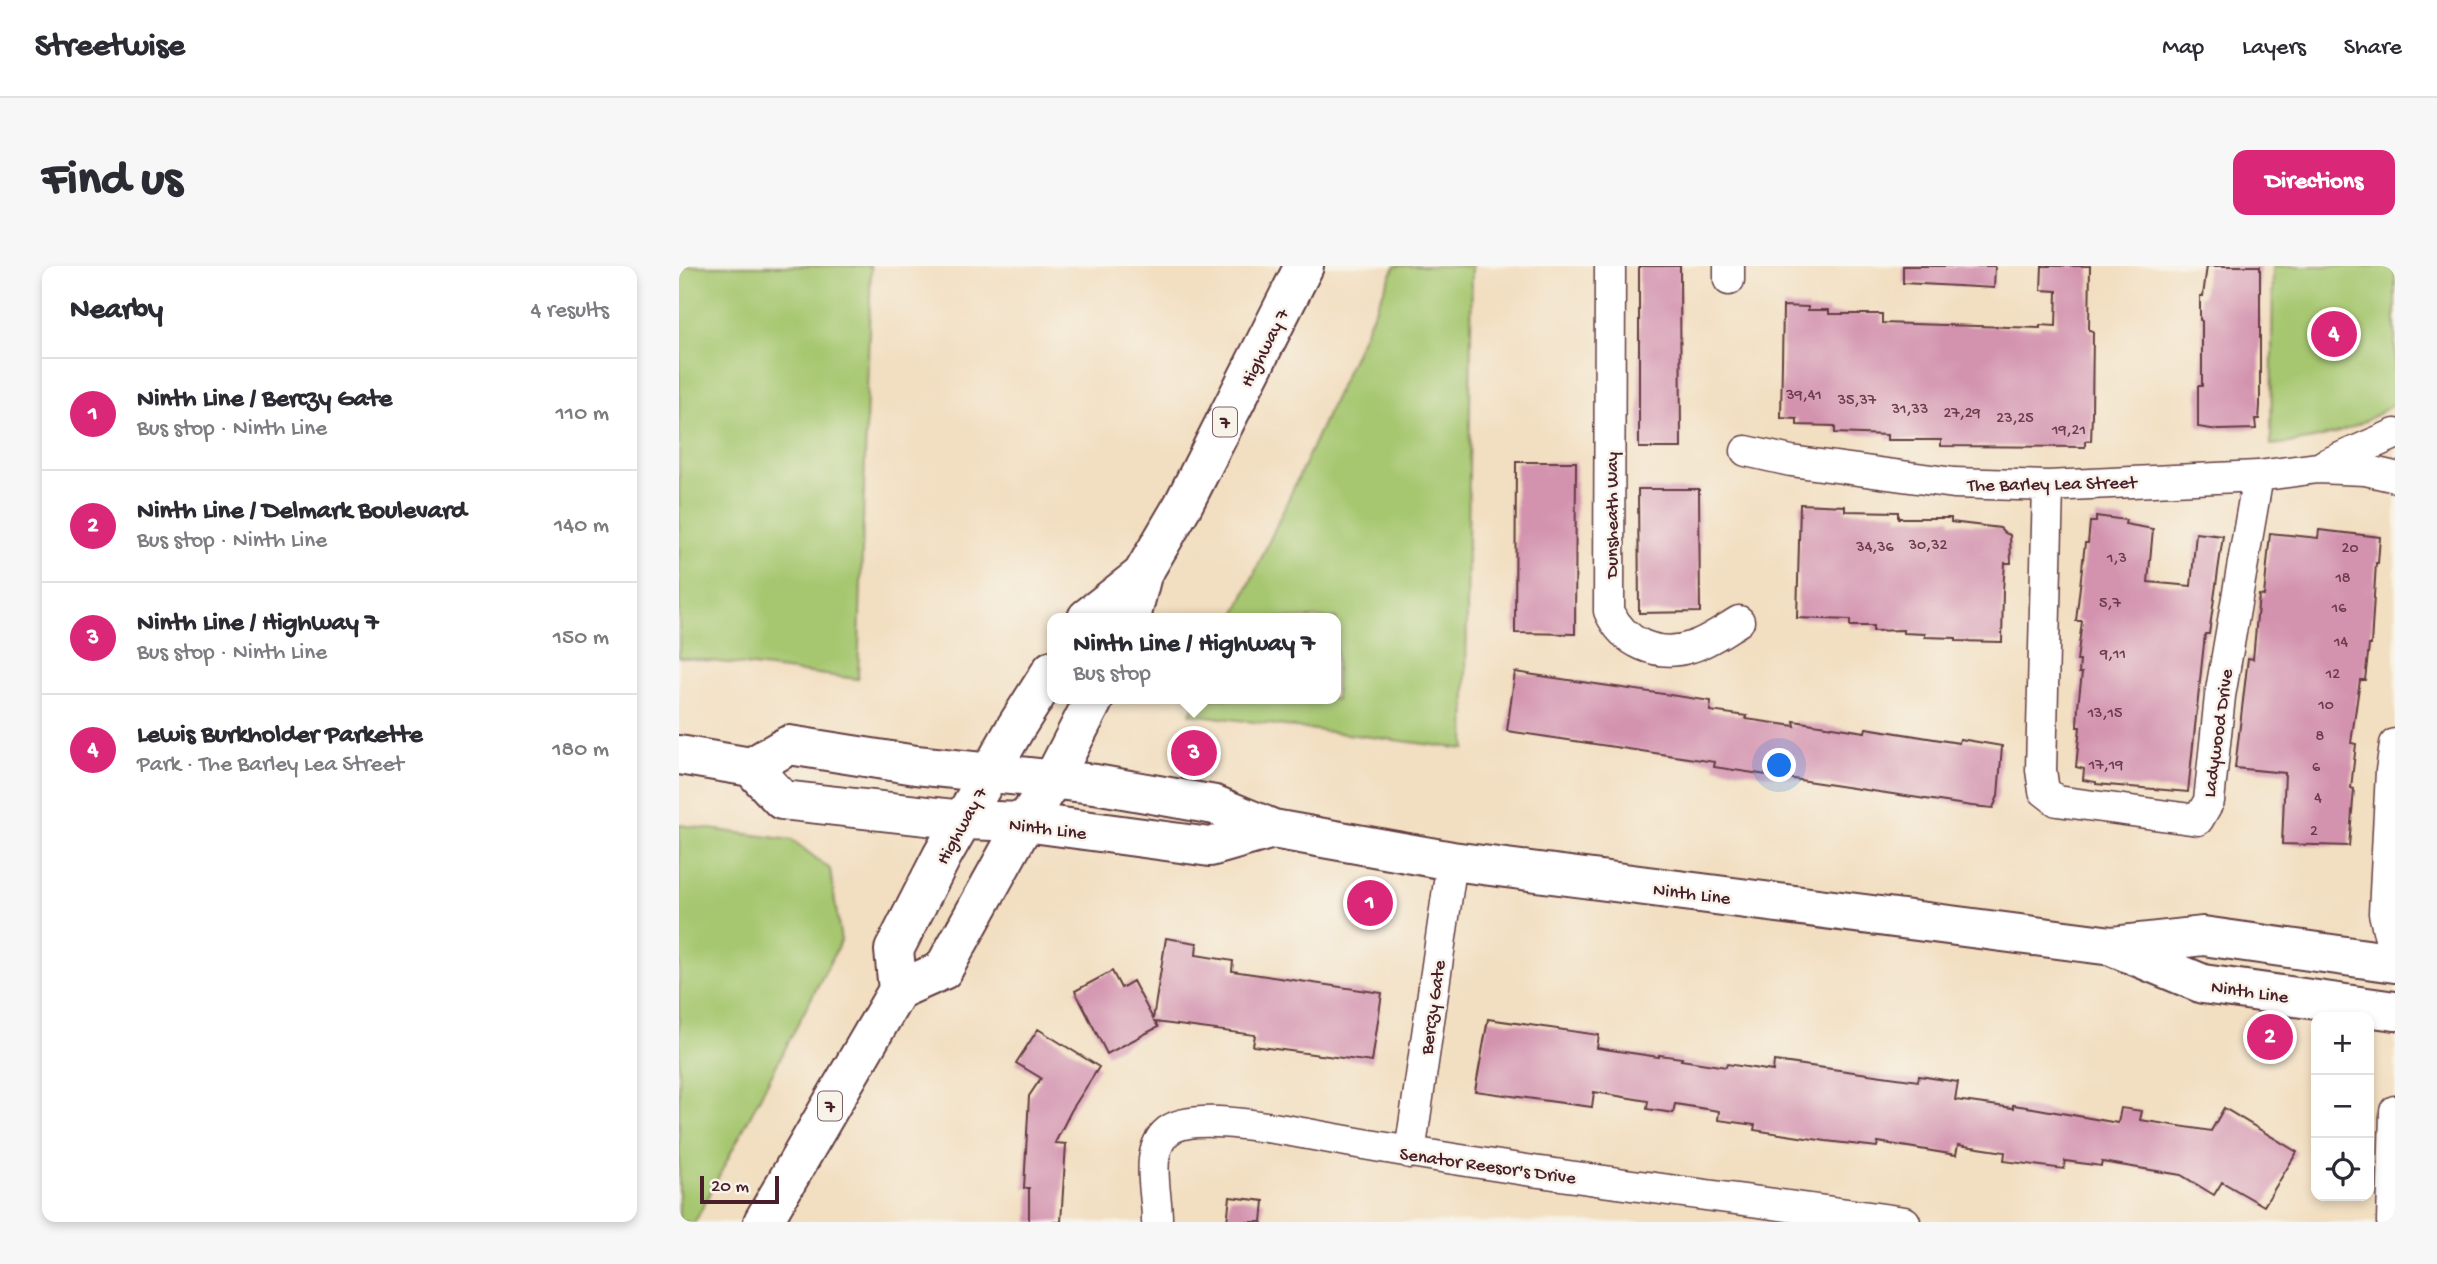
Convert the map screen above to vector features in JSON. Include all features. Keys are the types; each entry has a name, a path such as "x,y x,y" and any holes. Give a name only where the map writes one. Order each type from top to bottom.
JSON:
{"main road":[{"name":"Highway 7","path":"1132,613 1142,575 1183,505 1304,266"},
{"name":"Highway 7","path":"1093,613 1142,575"},
{"name":"Highway 7","path":"898,990 894,950 942,856 1047,678"},
{"path":"898,990 943,970 1025,822 1053,779 1091,704"},
{"name":"Ninth Line","path":"1273,829 1210,847 1025,822 963,820 782,800 751,767 789,744 916,765 1053,779 1215,805 1273,829 1452,860 2112,946 2203,936 2395,961"},
{"path":"679,755 751,767"},
{"name":"Ninth Line","path":"2112,946 2203,984 2395,1011"},
{"name":"7","path":"763,1222 898,990"}],"street":[{"name":"Dunsheath Way","path":"1610,266 1609,611 1625,636 1642,646 1663,650 1690,648 1739,621"},
{"name":"The Barley Lea Street","path":"2317,468 2395,433"},
{"name":"The Barley Lea Street","path":"1746,451 1791,461 1954,483 2048,486 2258,476 2317,468 2365,470 2395,477"},
{"name":"Ladywood Drive","path":"2048,486 2041,770 2044,791 2057,801 2197,820 2209,801 2220,696 2258,476"},
{"path":"2395,744 2384,912 2395,961"},
{"name":"Berczy Gate","path":"1410,1153 1452,860"},
{"path":"2392,1222 2395,1111"},
{"name":"Senator Reesor's Drive","path":"1157,1222 1153,1160 1158,1145 1167,1131 1182,1124 1199,1122 1257,1125 1410,1153 1905,1222"}],"green space":[{"path":"679,266 871,266 858,679 679,657"},
{"path":"1395,266 1472,266 1465,749 1190,714 1195,704 1341,704 1341,613 1236,613"},
{"path":"2273,266 2395,266 2395,403 2351,428 2305,441 2271,445"},
{"path":"679,825 792,840 830,869 841,941 695,1222 679,1222"}],"building":[{"path":"1639,266 1680,266 1681,448 1639,448"},
{"path":"1903,266 1995,266 1994,288 1903,283"},
{"path":"2042,266 2090,266 2089,330 2093,331 2092,415 2091,441 2085,441 2085,447 1941,446 1941,440 1887,440 1887,435 1835,433 1835,426 1797,425 1797,419 1781,418 1783,306 1829,310 1829,314 1882,314 1882,323 2040,328 2040,325 2056,326 2057,291 2041,290"},
{"path":"2207,266 2260,266 2260,406 2259,419 2255,419 2256,429 2218,430 2198,427 2198,386 2202,386 2200,296 2203,296"},
{"path":"1516,462 1576,462 1575,634 1515,633"},
{"path":"1638,489 1699,489 1700,612 1639,613"},
{"path":"1800,504 1845,506 1845,511 1898,512 1898,518 1951,518 1951,522 2000,528 2010,535 2011,563 2005,563 2002,642 1956,641 1956,638 1903,633 1903,630 1873,631 1873,626 1850,626 1850,620 1797,618"},
{"path":"2096,516 2126,520 2125,524 2153,529 2148,582 2191,586 2196,533 2223,536 2209,634 2205,634 2188,792 2096,784 2083,780 2084,769 2076,767 2082,673 2079,673 2080,661 2077,661 2082,621 2076,621 2085,543 2088,543 2090,522 2096,522"},
{"path":"2319,530 2380,537 2371,645 2365,680 2360,680 2351,743 2356,744 2349,846 2282,844 2285,773 2235,768 2248,658 2253,659 2259,595 2264,596 2270,533 2318,538"},
{"path":"1515,672 1711,701 1710,711 1747,716 1746,719 1795,726 1794,721 1865,732 1866,728 1959,743 1960,739 2002,746 1998,796 1993,808 1972,806 1714,767 1715,762 1507,731"},
{"path":"1166,938 1197,943 1196,955 1233,961 1232,971 1382,993 1372,1062 1253,1046 1255,1035 1155,1022 1158,1027 1107,1054 1075,991 1112,971 1121,988 1133,981 1153,1019"},
{"path":"1488,1019 1599,1035 1597,1048 1682,1058 1681,1060 1726,1067 1727,1064 1773,1071 1774,1061 1918,1081 1919,1076 1958,1082 1955,1100 2013,1108 2013,1105 2118,1123 2121,1108 2142,1111 2140,1120 2211,1131 2224,1108 2297,1152 2264,1206 2222,1182 2214,1195 2181,1175 2102,1162 2101,1166 2065,1161 2064,1169 2004,1161 2005,1152 1958,1145 1956,1155 1878,1142 1877,1147 1826,1141 1754,1130 1755,1125 1718,1120 1719,1111 1675,1104 1673,1113 1647,1109 1648,1101 1594,1092 1592,1107 1475,1091"},
{"path":"1038,1029 1099,1067 1071,1111 1055,1143 1066,1144 1061,1222 1029,1222 1029,1188 1024,1188 1029,1096 1041,1078 1016,1063"},
{"path":"1230,1197 1264,1201 1262,1222 1227,1222"}],"place":[{"name":"Lewis Burkholder Parkette","path":"2334,334"},
{"name":"Ninth Line / Highway 7","path":"1194,753"},
{"name":"Ninth Line / Berczy Gate","path":"1370,903"},
{"name":"Ninth Line / Delmark Boulevard","path":"2270,1037"}]}
